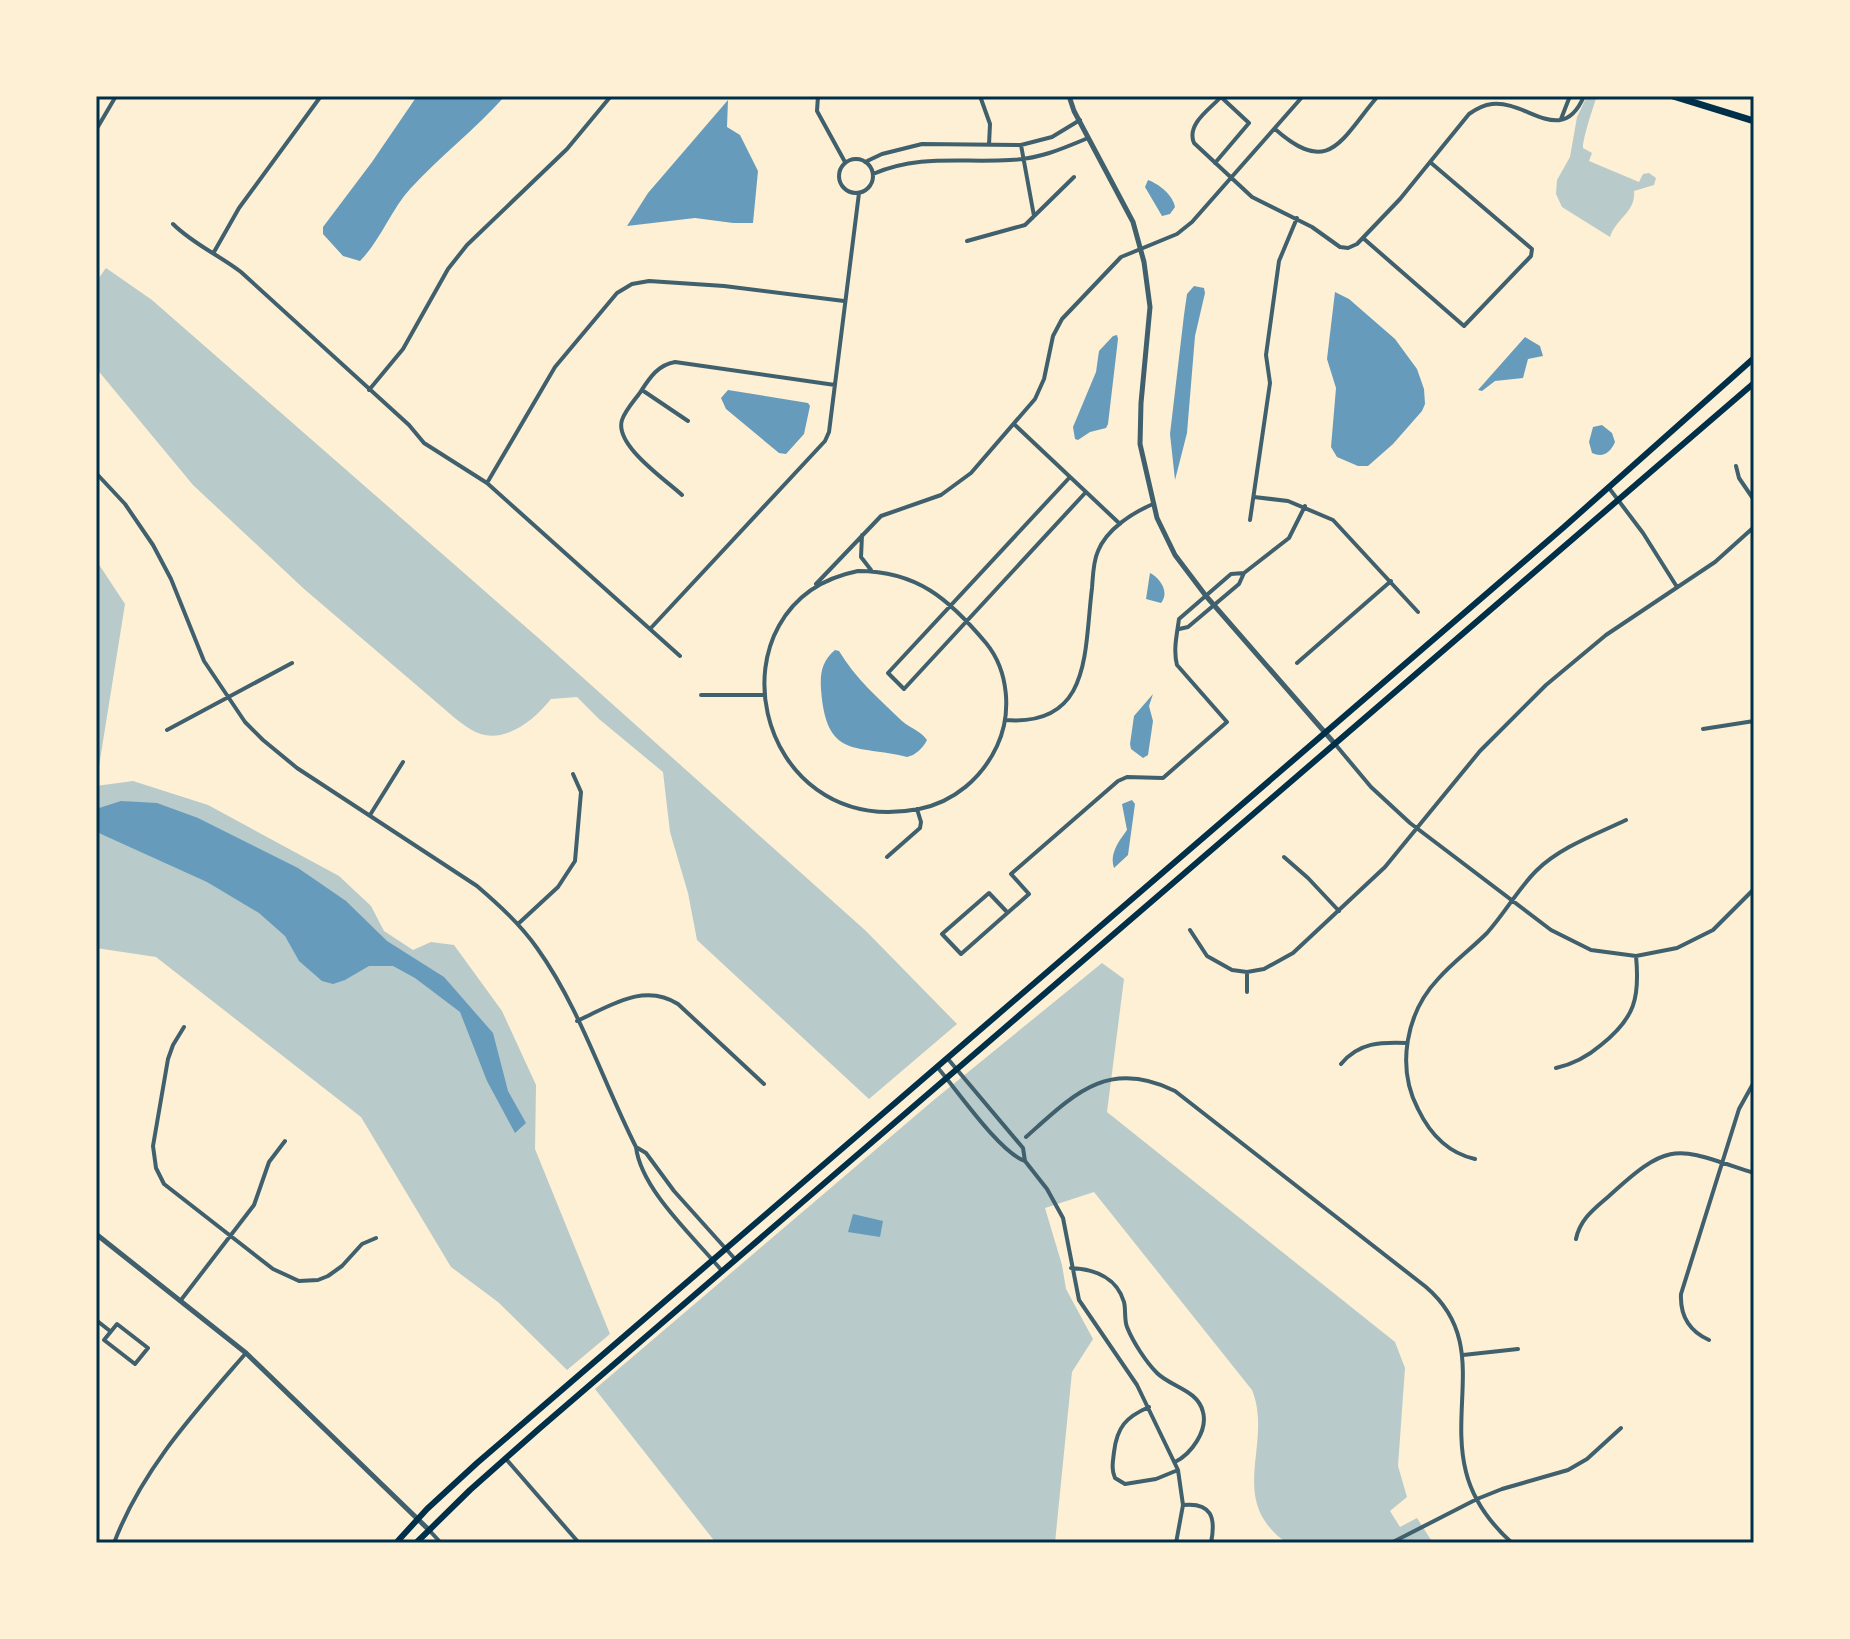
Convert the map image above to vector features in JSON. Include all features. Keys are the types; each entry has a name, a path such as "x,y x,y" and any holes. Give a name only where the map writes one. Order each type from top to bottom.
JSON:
{"main road":[{"path":"1673,96 1754,121"},
{"path":"396,1543 477,1463 1609,488 1754,358"},
{"path":"416,1543 506,1459 722,1271 1754,383"}],"street":[{"path":"96,130 116,96"},
{"path":"214,252 239,208 321,96"},
{"path":"369,390 403,349 448,269 467,245 567,149 611,96"},
{"path":"818,96 817,111 845,163"},
{"path":"980,96 990,124 989,145"},
{"path":"1069,96 1133,222 1140,247 1150,307 1140,444 1157,518 1175,555 1206,596 1381,798 1512,900 1574,943 1606,954 1658,954 1696,940 1721,923 1754,889"},
{"path":"1275,129 1299,148 1322,153 1337,144 1378,96"},
{"path":"1560,121 1570,96"},
{"path":"1215,163 1249,123 1221,97 1193,127 1191,135 1194,143 1230,178 1262,204 1297,218 1340,247 1348,248 1363,238 1469,114 1483,105 1509,104 1547,120 1560,121 1578,109 1584,96"},
{"path":"812,588 834,576 858,571 911,578 931,590 986,643 997,660 1005,689 1005,720 997,746 974,780 950,798 897,813 868,811 837,801 811,785 776,743 767,717 764,695 766,664 774,638 788,614 863,532 889,512 950,490 971,473 1015,425 1040,389 1053,336 1062,319 1114,262 1140,247 1177,234 1192,222 1304,97"},
{"path":"865,162 882,154 922,144 1021,145 1052,137 1080,120"},
{"path":"873,174 909,162 928,160 1045,156 1089,137"},
{"path":"1021,145 1034,216"},
{"path":"855,159 865,162 873,174 871,184 859,193 848,192 841,184 839,173 845,163 855,159"},
{"path":"1363,238 1464,326 1531,256 1532,249 1430,162"},
{"path":"967,241 1025,225 1074,177"},
{"path":"650,629 825,441 859,193"},
{"path":"1250,520 1270,383 1266,355 1279,261 1297,218"},
{"path":"173,224 241,272 409,425 424,443 487,483 680,656"},
{"path":"487,483 555,367 617,293 632,284 649,281 724,286 845,301"},
{"path":"682,495 624,441 620,430 622,420 642,390 665,364 675,362 835,385"},
{"path":"642,390 688,421"},
{"path":"1015,425 1120,524"},
{"path":"1736,466 1739,478 1754,500"},
{"path":"96,473 125,504 153,545 171,579 204,661 245,722 280,755 477,886 518,924 552,971 636,1147 638,1161 657,1194 722,1271"},
{"path":"1070,477 888,673 904,689 1086,492"},
{"path":"1609,488 1677,587"},
{"path":"1254,497 1288,501 1333,520 1418,612"},
{"path":"1005,720 1028,721 1047,716 1070,699 1082,674 1096,557 1102,544 1120,524 1130,515 1153,504"},
{"path":"1178,630 1188,627 1239,584 1244,573 1289,538 1305,506"},
{"path":"1190,930 1207,956 1232,970 1247,972 1264,969 1293,953 1385,867 1480,751 1546,685 1606,635 1715,562 1754,527"},
{"path":"863,532 861,557 872,571"},
{"path":"1007,912 989,893 942,934 961,954 1029,894 1011,874 1020,866 1118,781 1127,777 1163,778 1227,722 1177,665 1174,655 1179,619 1231,574 1244,573"},
{"path":"1297,663 1391,581"},
{"path":"167,730 292,663"},
{"path":"701,695 764,695"},
{"path":"1703,729 1754,721"},
{"path":"370,815 403,762"},
{"path":"518,924 558,887 575,861 581,792 573,774"},
{"path":"887,857 920,828 917,809"},
{"path":"1475,1159 1447,1148 1419,1113 1408,1083 1407,1043 1414,1017 1430,988 1486,933 1538,869 1551,858 1626,820"},
{"path":"1284,857 1339,911"},
{"path":"1556,1068 1588,1056 1624,1024 1637,993 1636,956"},
{"path":"1247,972 1247,992"},
{"path":"577,1021 632,997 648,994 664,996 678,1004 764,1084"},
{"path":"184,1027 168,1059 152,1155 164,1184 280,1274 308,1281 318,1280 336,1271 358,1247 376,1238"},
{"path":"1341,1064 1351,1053 1369,1044 1407,1043"},
{"path":"948,1059 1023,1148 1025,1161 1059,1210 1079,1300 1130,1374 1178,1470 1183,1505 1176,1543"},
{"path":"938,1068 1000,1143 1015,1157 1025,1161"},
{"path":"1026,1137 1067,1100 1091,1085 1126,1077 1158,1083 1175,1091 1434,1294 1456,1326 1463,1355 1461,1440 1466,1471 1477,1499 1491,1522 1512,1543"},
{"path":"1709,1340 1688,1325 1681,1309 1681,1299 1739,1109 1754,1082"},
{"path":"181,1300 254,1205 269,1162 285,1141"},
{"path":"636,1147 646,1153 674,1191 736,1260"},
{"path":"1576,1239 1579,1226 1587,1216 1649,1161 1675,1152 1695,1154 1754,1173"},
{"path":"96,1234 246,1353 441,1543"},
{"path":"1071,1268 1094,1271 1114,1284 1123,1298 1128,1328 1156,1372 1200,1403 1204,1414 1203,1429 1189,1453 1175,1462"},
{"path":"96,1320 110,1332"},
{"path":"117,1324 148,1348 135,1364 104,1340 110,1332 117,1324"},
{"path":"1463,1355 1518,1349"},
{"path":"114,1543 126,1513 154,1465 181,1428 246,1353"},
{"path":"1149,1407 1128,1418 1119,1429 1112,1468 1115,1478 1122,1484 1136,1483 1178,1470"},
{"path":"1391,1543 1477,1499 1568,1470 1587,1459 1621,1428"},
{"path":"506,1459 579,1543"},
{"path":"1183,1505 1199,1505 1212,1515 1211,1543"},
{"path":"1753,1542 1754,1510"}],"shaded area":[{"path":"1587,96 1597,96 1583,144 1583,148 1592,153 1589,161 1639,182 1643,174 1649,173 1656,178 1654,185 1634,191 1629,210 1610,237 1562,207 1556,194 1557,180 1570,157 1577,117"},
{"path":"106,268 152,300 543,642 866,931 957,1024 869,1099 697,940 688,893 670,832 663,772 577,697 551,699 519,728 499,735 489,736 469,729 303,588 193,485 96,368 96,282"},
{"path":"96,560 125,604 96,785"},
{"path":"133,781 208,805 339,876 371,906 384,931 413,950 431,942 454,945 502,1011 536,1085 535,1149 610,1334 567,1370 498,1302 451,1267 361,1117 156,957 96,948 96,786"},
{"path":"1102,963 1124,979 1107,1112 1395,1342 1405,1368 1398,1466 1407,1497 1390,1511 1400,1527 1417,1518 1433,1543 1287,1543 1269,1526 1258,1509 1254,1490 1258,1431 1252,1390 1094,1192 1045,1208 1066,1289 1093,1339 1072,1372 1055,1543 716,1543 595,1389 935,1099"}],"water":[{"path":"417,96 505,96 410,189 360,261 343,256 323,234 323,227"},
{"path":"728,100 727,127 740,135 758,171 753,223 695,218 627,226 648,193"},
{"path":"1148,180 1161,187 1171,198 1175,207 1170,214 1162,216 1145,187"},
{"path":"1194,286 1204,288 1205,293 1195,336 1187,433 1175,480 1170,434 1187,294"},
{"path":"1335,292 1349,299 1395,339 1417,369 1424,389 1422,411 1393,444 1368,466 1358,466 1337,457 1331,447 1336,388 1327,359"},
{"path":"1117,335 1108,424 1106,428 1075,439 1073,427 1096,372 1099,351"},
{"path":"1525,337 1540,346 1543,356 1528,359 1523,378 1495,381 1482,391 1478,390"},
{"path":"728,390 808,403 804,434 786,454 779,453 726,409 721,398"},
{"path":"1602,425 1612,433 1615,442 1608,452 1600,455 1592,453 1589,442 1593,427"},
{"path":"1150,573 1163,586 1164,599 1161,603 1146,599"},
{"path":"835,650 885,705 925,737 927,740 919,751 907,757 847,745 837,738 829,728 824,712 821,683 825,663"},
{"path":"1153,694 1149,706 1153,721 1148,755 1143,758 1131,749 1134,716"},
{"path":"1132,800 1135,804 1128,855 1114,868 1114,853 1127,830 1122,804"},
{"path":"121,801 157,803 198,818 298,868 346,901 387,941 444,977 493,1033 508,1091 526,1123 515,1133 487,1081 460,1012 415,978 393,966 369,966 333,984 322,981 299,961 285,936 259,913 207,882 96,830 96,809"},
{"path":"853,1214 883,1221 880,1237 848,1232"}]}
